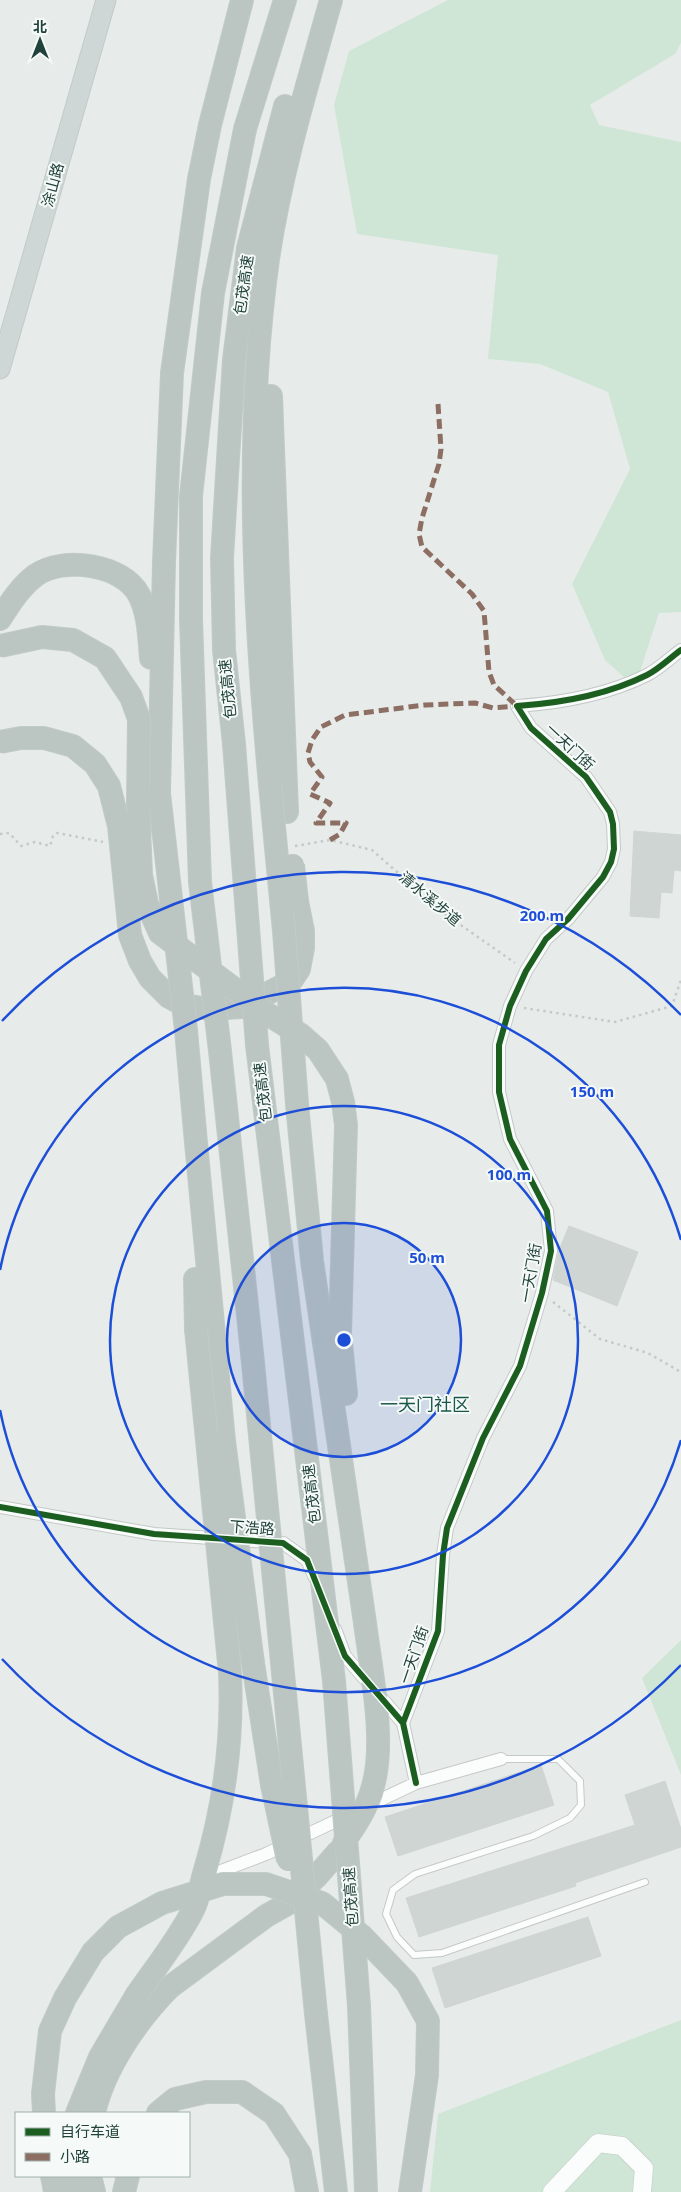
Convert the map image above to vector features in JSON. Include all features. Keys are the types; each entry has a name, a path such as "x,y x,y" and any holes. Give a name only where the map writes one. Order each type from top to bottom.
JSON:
{"highway":[{"path":"77,2112 100,2057 136,1996 193,1910 214,1841 221,1808 231,1714 230,1674 204,1328 193,1227 196,1138 160,793 160,728 172,373 199,179 210,125 242,0"},
{"name":"包茂高速","path":"285,0 245,130 215,283 192,496 191,619 200,882 252,1353 311,1971 336,2192"},
{"name":"包茂高速","path":"317,0 284,138 248,248 234,360 222,558 224,650 234,744 257,1045 334,1681 359,2006 366,2192"},
{"path":"0,742 21,738 44,738 72,746 95,764 109,786 119,826 130,935 150,978 168,997 184,1005 209,1009 242,1007 291,981 299,969 303,948 303,931 297,901 287,812 271,414 272,310 284,138 331,0"},
{"path":"94,2112 99,2092 112,2064 170,1987 266,1916 289,1904 338,1852 360,1819 374,1786 378,1752 376,1713 359,1574 358,1503 332,1337 310,1242 256,609 254,506 257,379 268,259 282,186"},
{"path":"0,619 20,590 37,574 53,568 74,565 91,566 113,572 138,594 146,616 160,728"},
{"path":"0,646 42,637 73,640 105,658 131,697 139,719 138,802 141,875 146,904 160,933 269,1015 301,1035 318,1050 336,1079 343,1102 346,1125 332,1337"},
{"path":"204,1328 224,1441 272,1785 311,1971"},
{"path":"44,2112 50,2031 72,1984 93,1952 118,1927 162,1903 223,1884 266,1884 322,1903 362,1936 407,1983 428,2021 427,2075 410,2192"},
{"path":"159,2112 175,2099 206,2092 242,2092 274,2114 300,2154 307,2192"},
{"path":"124,2192 128,2177"},
{"path":"70,2181 94,2192"}],"main road":[{"name":"涂山路","path":"0,370 106,0"},
{"path":"552,2192 598,2143 622,2146 644,2168 642,2192"}],"street":[{"name":"一天门街","path":"403,1722 438,1631 443,1555 448,1528 483,1438 520,1366 542,1293 550,1251 547,1211 510,1139 499,1092 499,1045 510,1006 526,971 546,939 568,919 602,878 611,862 614,836 610,812 596,790 586,777 531,728 517,706 558,703 631,682 649,674 681,650"},
{"name":"下浩路","path":"0,1507 154,1534 283,1543 307,1560 345,1656 403,1722"},
{"path":"403,1722 416,1783"},
{"path":"157,1896 266,1854 416,1783 501,1759"}],"lane":[{"path":"501,1759 558,1759 580,1781 581,1805 570,1818 533,1836 416,1874 393,1890 386,1914 397,1937 414,1955 442,1952 644,1882"}],"path":[{"path":"0,834 9,833 21,846 35,842 50,846"},
{"path":"510,1006 614,1022 672,1006 681,980"},
{"path":"542,1293 600,1338 648,1353 681,1372"}],"green space":[{"path":"448,0 681,0 681,43 675,54 590,105 599,125 681,142 681,612 659,613 635,687 605,660 572,584 630,469 608,392 540,364 488,359 498,255 357,234 334,105 349,51"},
{"path":"681,1640 681,1775 642,1678"},
{"path":"681,2020 681,2192 430,2192 438,2114"}],"building":[{"path":"634,831 681,835 681,871 674,870 672,893 661,892 659,918 630,916"},
{"path":"569,1226 638,1252 617,1306 553,1280 559,1250"},
{"path":"541,1765 554,1805 398,1856 385,1817"},
{"path":"665,1781 681,1829 681,1847 575,1883 576,1886 419,1937 406,1898 635,1825 625,1795"},
{"path":"588,1917 601,1956 445,2008 432,1968"}],"marked path":[{"path":"438,404 441,449 439,464 422,518 419,534 422,547 472,594 484,611 489,672 494,685 517,706"},
{"path":"330,840 340,834 346,823 316,823 330,803 310,794 322,777 310,762 308,753 312,740 321,727 345,715 425,705 475,703 493,708 517,706"}],"cycle path":[{"path":"403,1723 438,1631 443,1555 447,1528 483,1438 520,1366 542,1293 551,1251 547,1211 510,1139 499,1092 499,1045 510,1006 526,971 546,939 568,919 603,877 611,862 614,849 613,824 610,812 586,777 531,728 517,706 551,703 584,697 616,688 651,673 681,650"},
{"path":"0,1507 154,1534 283,1543 307,1560 345,1656 403,1723 416,1783"}],"district":[{"name":"一天门社区","path":"425,1405"}]}
